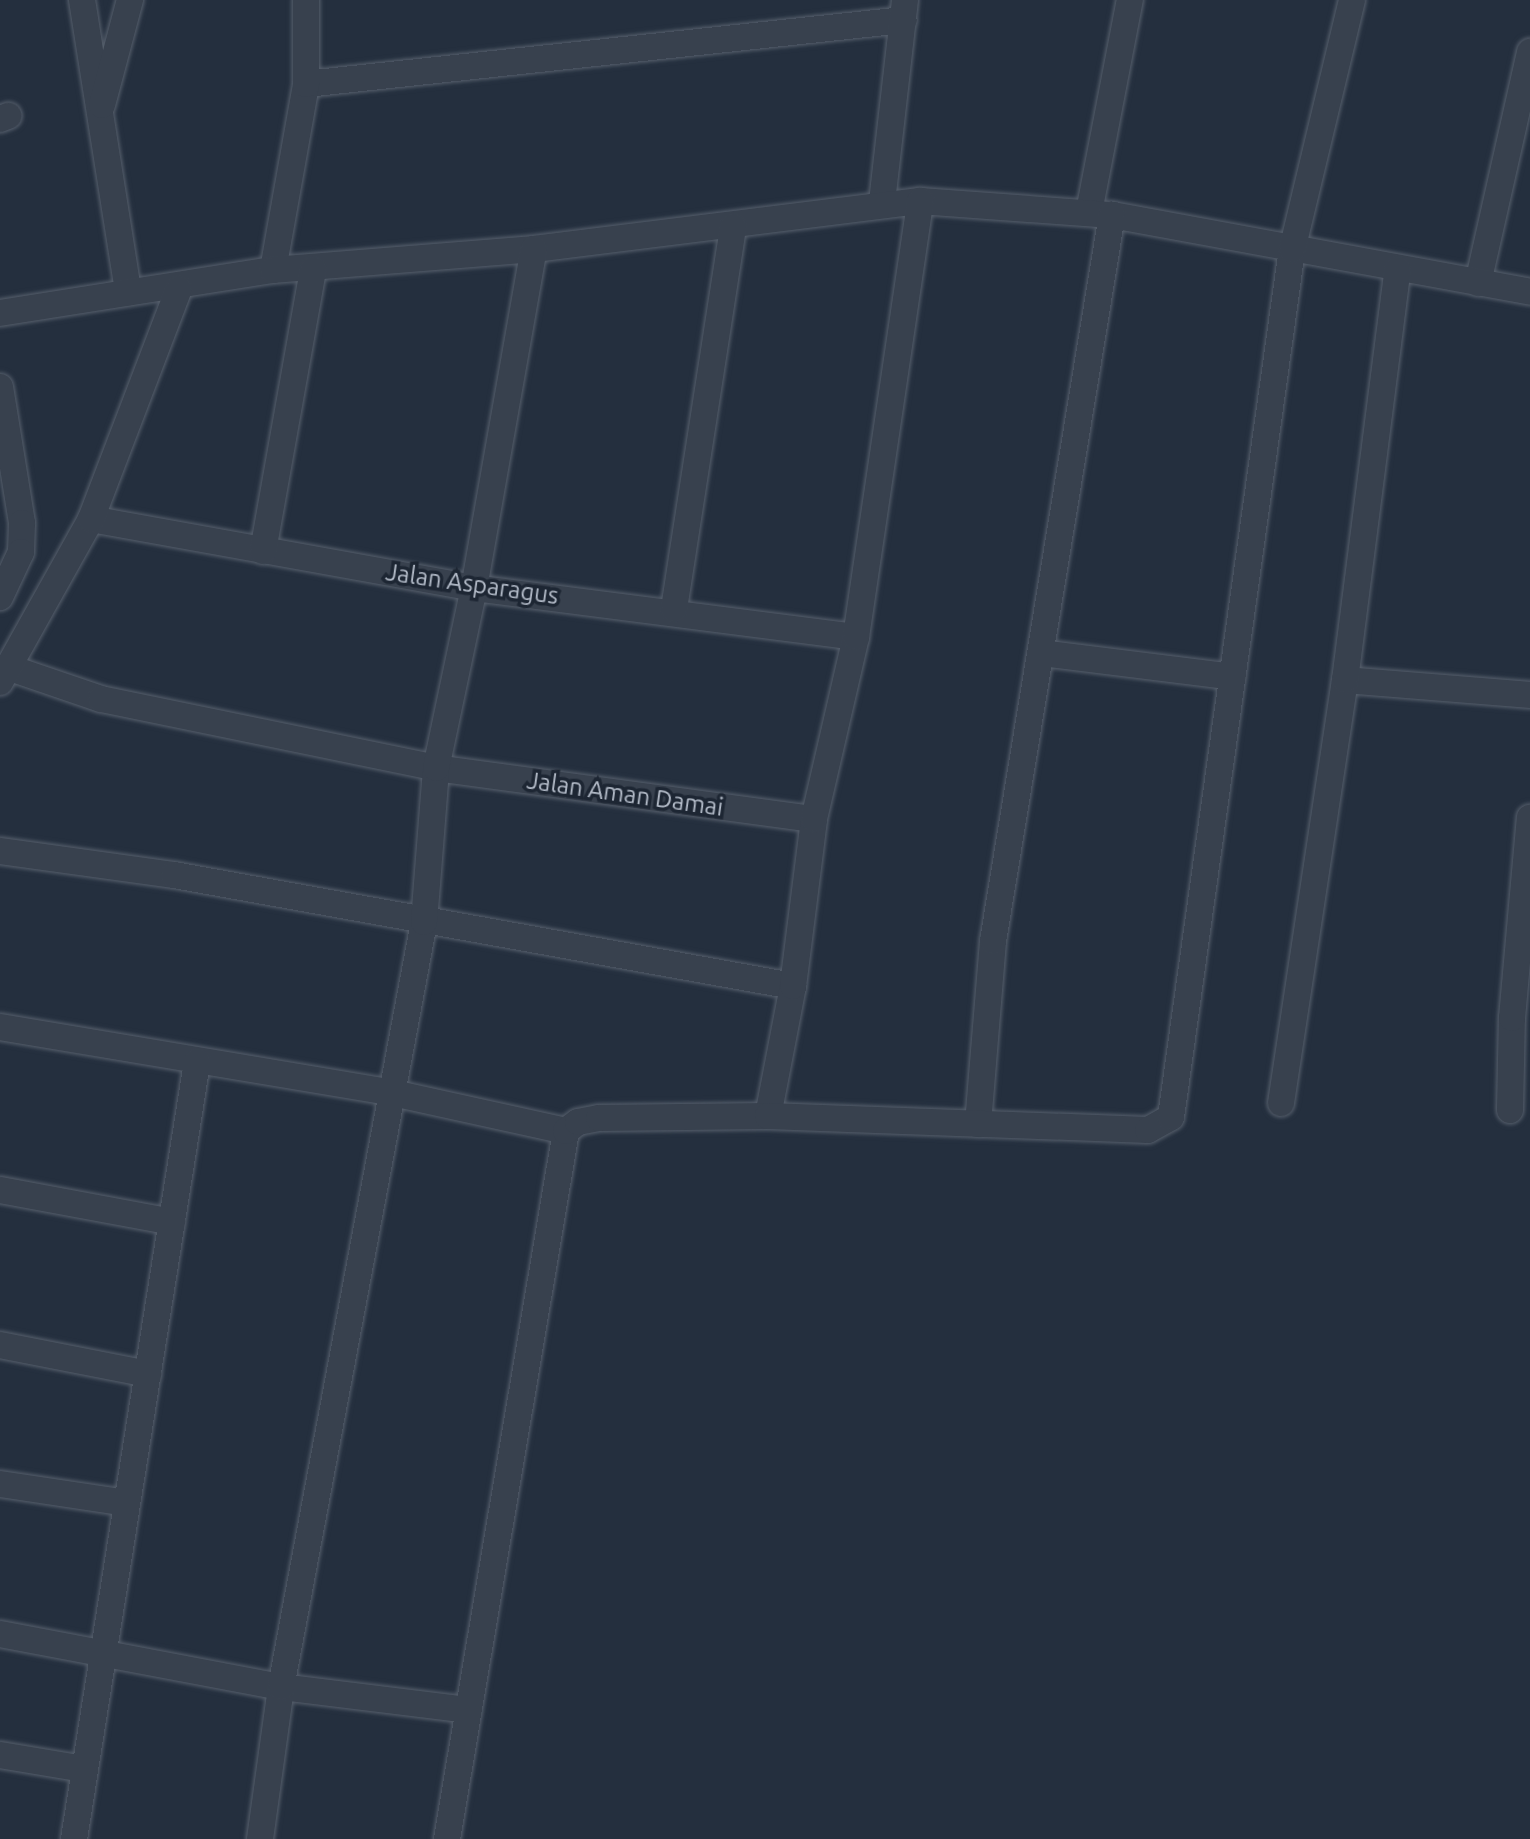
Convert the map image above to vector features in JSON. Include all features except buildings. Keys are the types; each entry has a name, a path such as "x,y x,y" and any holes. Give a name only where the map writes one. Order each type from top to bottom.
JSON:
{"street":[{"path":"82,0 128,292"},
{"path":"100,109 130,0"},
{"path":"273,270 306,84 306,0"},
{"path":"978,1124 993,941 1041,653 1130,0"},
{"path":"447,1839 566,1131 578,1122 599,1118 768,1116 1148,1130 1171,1117 1292,250 1343,1"},
{"path":"306,84 905,10 882,202"},
{"path":"1478,283 1530,52"},
{"path":"768,1116 793,986 814,819 856,637 920,201"},
{"path":"0,313 128,292 179,289 273,270 534,249 733,227 882,202 920,201 1101,213 1530,292"},
{"path":"674,609 733,227"},
{"path":"260,1839 281,1687 424,922 436,768 474,588 534,249"},
{"path":"263,551 313,269"},
{"path":"1281,1103 1345,680 1398,269"},
{"path":"4,675 91,519 179,289"},
{"path":"0,387 22,523 21,552 3,590"},
{"name":"Jalan Asparagus","path":"91,519 474,588 674,609 856,637"},
{"path":"1041,653 1233,677"},
{"name":"Jalan Aman Damai","path":"4,675 101,699 436,768 814,819"},
{"path":"1345,680 1530,695"},
{"path":"1510,1110 1512,1018 1530,818"},
{"path":"0,851 174,875 793,986"},
{"path":"0,1027 393,1093 566,1131"},
{"path":"74,1839 197,1062"},
{"path":"0,1190 172,1222"},
{"path":"0,1345 148,1374"},
{"path":"0,1484 127,1503"},
{"path":"0,1634 104,1651 281,1687 469,1710"},
{"path":"0,1755 84,1769"}]}
